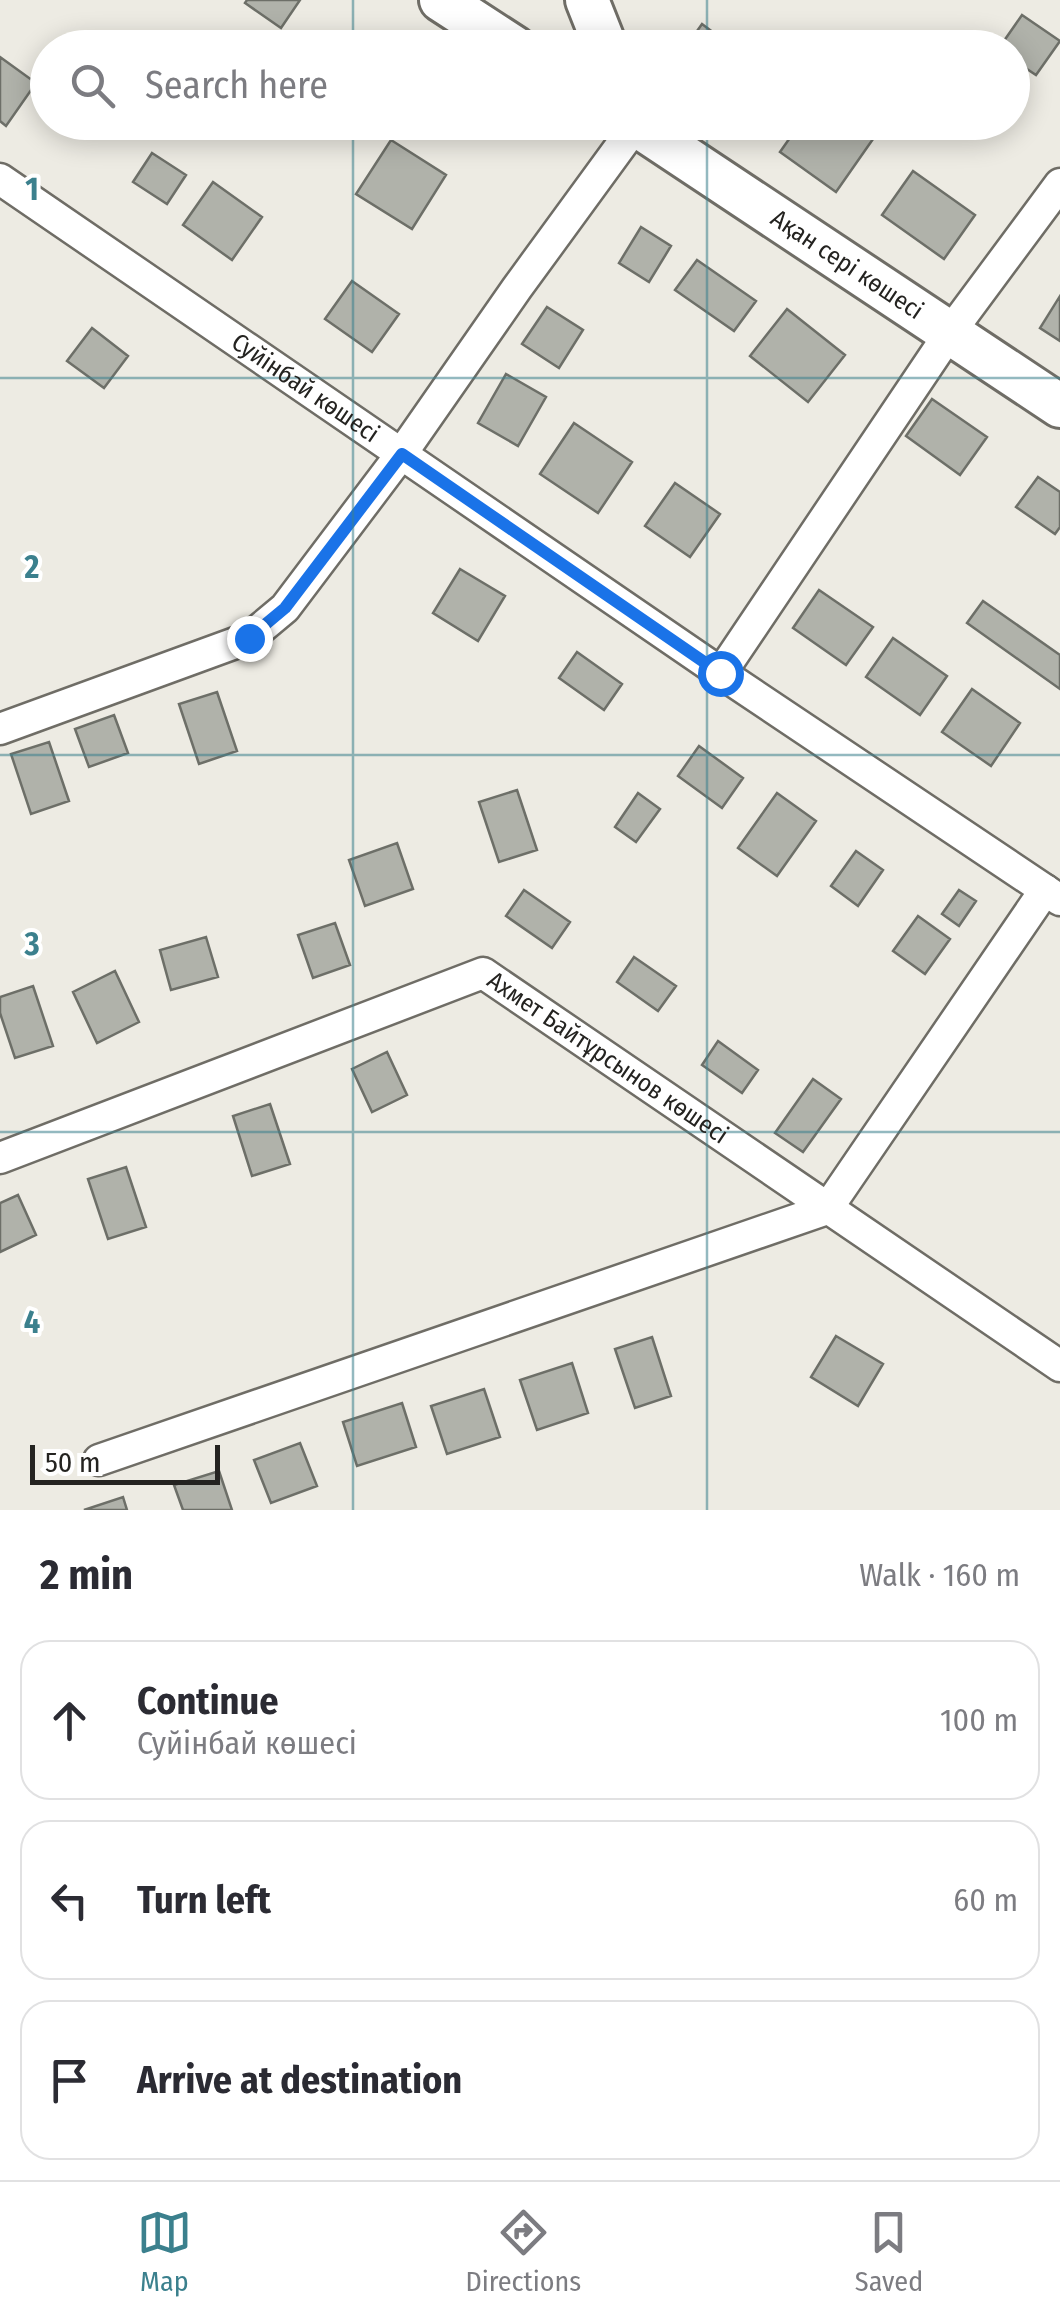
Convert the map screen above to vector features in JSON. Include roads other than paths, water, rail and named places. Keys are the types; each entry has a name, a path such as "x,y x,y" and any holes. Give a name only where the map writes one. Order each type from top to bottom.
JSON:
{"street":[{"path":"441,0 487,30"},
{"path":"587,0 599,30"},
{"path":"0,729 249,638 285,608 402,454 623,140"},
{"name":"Ақан сері көшесі","path":"661,140 1060,406"},
{"name":"Суйінбай көшесі","path":"0,179 720,673 1053,895"},
{"path":"720,673 950,331 1060,184"},
{"path":"99,1460 827,1209 1053,895"},
{"name":"Ахмет Байтұрсынов көшесі","path":"0,1158 483,974 1060,1366"}]}
